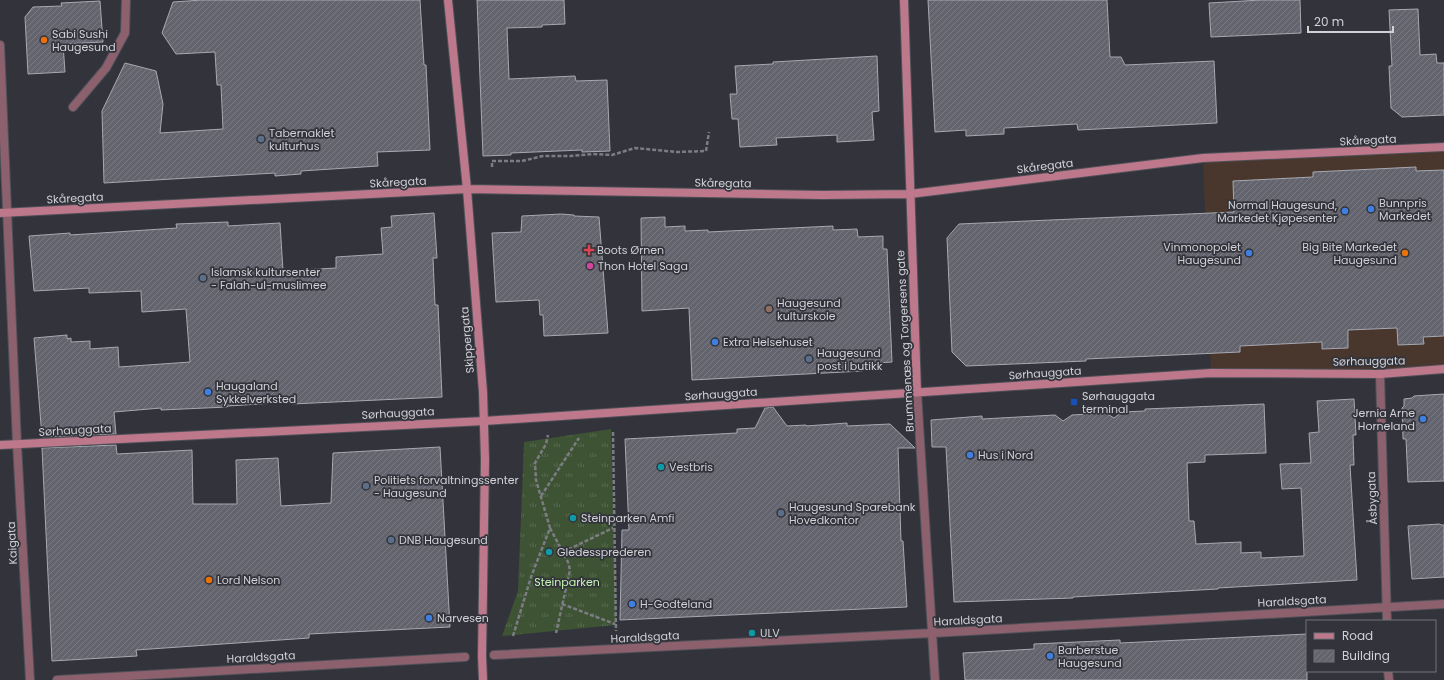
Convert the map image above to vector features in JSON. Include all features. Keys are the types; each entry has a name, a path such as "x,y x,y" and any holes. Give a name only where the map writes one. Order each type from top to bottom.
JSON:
{"street":[{"path":"73,107 106,68 125,33 126,0"},
{"name":"Skippergata","path":"448,0 467,189 484,421 483,680"},
{"name":"Brummenæs og Torgersens gate","path":"904,0 917,392 935,680"},
{"name":"Kaigata","path":"0,45 4,213 30,680"},
{"name":"Skåregata","path":"4,213 467,189 823,195 910,194 1203,158 1444,147"},
{"name":"Sørhauggata","path":"0,445 484,421 1211,373 1380,374 1444,369"},
{"name":"Åsbygata","path":"1380,374 1387,620"},
{"name":"Haraldsgata","path":"494,655 933,633 1444,604"},
{"name":"Haraldsgata","path":"57,680 465,657"}],"path":[{"path":"492,167 492,161 522,161 544,156 592,154 612,155 635,148 677,152 706,151 709,132"},
{"path":"548,430 546,444 535,463 536,480 546,520 568,562 570,570 552,652"},
{"path":"612,432 616,649"},
{"path":"541,497 578,438"},
{"path":"507,655 531,578 550,528"},
{"path":"563,552 613,528"},
{"path":"562,604 616,624"}],"shaded area":[{"path":"1444,147 1444,370 1211,373 1203,158"}],"green space":[{"name":"Steinparken","path":"611,429 616,625 502,636 518,591 524,442"}],"building":[{"path":"202,0 420,0 424,65 426,65 430,150 377,152 378,166 301,171 301,174 275,176 275,173 104,183 102,111 125,63 156,71 163,104 160,133 223,129 221,85 217,85 215,52 176,54 162,33 173,2"},
{"path":"477,0 564,0 565,24 542,25 542,27 507,28 509,79 575,76 576,81 607,80 610,151 582,152 582,150 511,153 511,155 483,156"},
{"path":"928,0 1107,0 1110,57 1121,57 1125,65 1214,61 1217,123 1078,130 1077,124 1004,128 1004,134 966,136 966,130 935,132"},
{"path":"1261,0 1300,0 1301,33 1211,37 1209,3"},
{"path":"100,1 103,42 63,44 65,72 28,74 25,17 33,7 62,6 61,3"},
{"path":"1418,9 1420,55 1436,54 1437,63 1444,63 1444,115 1402,117 1391,108 1389,66 1392,66 1389,10"},
{"path":"877,56 879,111 872,112 874,140 837,142 837,135 776,138 777,145 740,147 738,119 732,119 730,94 737,94 735,66 773,64 773,62"},
{"path":"1416,167 1416,171 1444,170 1444,336 1423,337 1424,344 1398,345 1397,328 1348,330 1348,348 1322,349 1322,342 1240,346 1240,352 966,366 952,352 947,238 959,224 1234,212 1233,181 1313,177 1313,172"},
{"path":"434,213 437,258 433,258 435,305 438,305 442,397 292,404 292,402 227,407 161,410 161,408 114,412 116,434 42,437 34,338 67,335 67,339 71,338 71,342 90,341 90,349 118,347 119,367 190,362 186,309 142,312 141,291 89,293 89,288 34,291 29,236 70,233 70,235 177,228 176,224 228,222 228,226 280,223 283,271 336,268 336,257 383,254 381,228 392,227 391,216"},
{"path":"561,214 599,217 608,333 544,336 543,315 540,315 539,300 496,302 492,233 521,232 522,216"},
{"path":"665,217 665,227 685,226 685,231 708,230 708,232 833,226 833,230 857,229 858,237 883,236 883,249 887,249 892,362 863,364 863,371 692,380 689,308 642,311 641,218"},
{"path":"1444,394 1444,481 1408,482 1406,439 1403,439 1402,408 1404,406 1404,399 1412,398 1414,396"},
{"path":"1354,399 1356,435 1353,435 1354,465 1350,465 1357,580 1073,598 954,602 946,447 932,447 931,420 982,416 982,419 1055,415 1063,421 1072,415 1106,413 1114,418 1122,412 1145,411 1145,409 1264,404 1266,453 1205,455 1205,462 1187,463 1189,521 1194,521 1196,544 1241,542 1241,553 1261,552 1261,558 1304,556 1301,488 1282,489 1280,464 1311,463 1309,433 1319,432 1317,401"},
{"path":"773,407 787,426 847,423 847,426 890,424 915,448 898,448 901,541 903,541 907,607 620,620 622,530 629,530 625,439 737,433 737,429 755,428 765,408"},
{"path":"116,445 117,454 192,450 193,504 237,504 236,460 278,458 281,506 331,503 333,453 440,447 450,627 309,634 309,638 136,650 137,656 52,661 42,448"},
{"path":"1444,525 1444,577 1412,579 1408,526"},
{"path":"1306,634 1307,680 965,680 963,653 1034,649 1034,644 1120,640 1120,643"}],"place":[{"name":"Sabi Sushi Haugesund","path":"44,40"},
{"name":"Tabernaklet kulturhus","path":"261,139"},
{"name":"Bunnpris Markedet","path":"1371,209"},
{"name":"Normal Haugesund, Markedet Kjøpesenter","path":"1345,211"},
{"name":"Boots Ørnen","path":"589,250"},
{"name":"Vinmonopolet Haugesund","path":"1249,253"},
{"name":"Big Bite Markedet Haugesund","path":"1405,253"},
{"name":"Thon Hotel Saga","path":"590,266"},
{"name":"Islamsk kultursenter - Falah-ul-muslimee","path":"203,278"},
{"name":"Haugesund kulturskole","path":"769,309"},
{"name":"Extra Helsehuset","path":"715,342"},
{"name":"Haugesund post i butikk","path":"809,359"},
{"name":"Haugaland Sykkelverksted","path":"208,392"},
{"name":"Sørhauggata terminal","path":"1074,402"},
{"name":"Jernia Arne Horneland","path":"1423,419"},
{"name":"Hus i Nord","path":"970,455"},
{"name":"Vestbris","path":"661,467"},
{"name":"Politiets forvaltningssenter - Haugesund","path":"366,486"},
{"name":"Haugesund Sparebank Hovedkontor","path":"781,513"},
{"name":"Steinparken Amfi","path":"573,518"},
{"name":"DNB Haugesund","path":"391,540"},
{"name":"Gledessprederen","path":"549,552"},
{"name":"Lord Nelson","path":"209,580"},
{"name":"H-Godteland","path":"632,604"},
{"name":"Narvesen","path":"429,618"},
{"name":"ULV","path":"752,633"},
{"name":"Barberstue Haugesund","path":"1050,656"}]}
